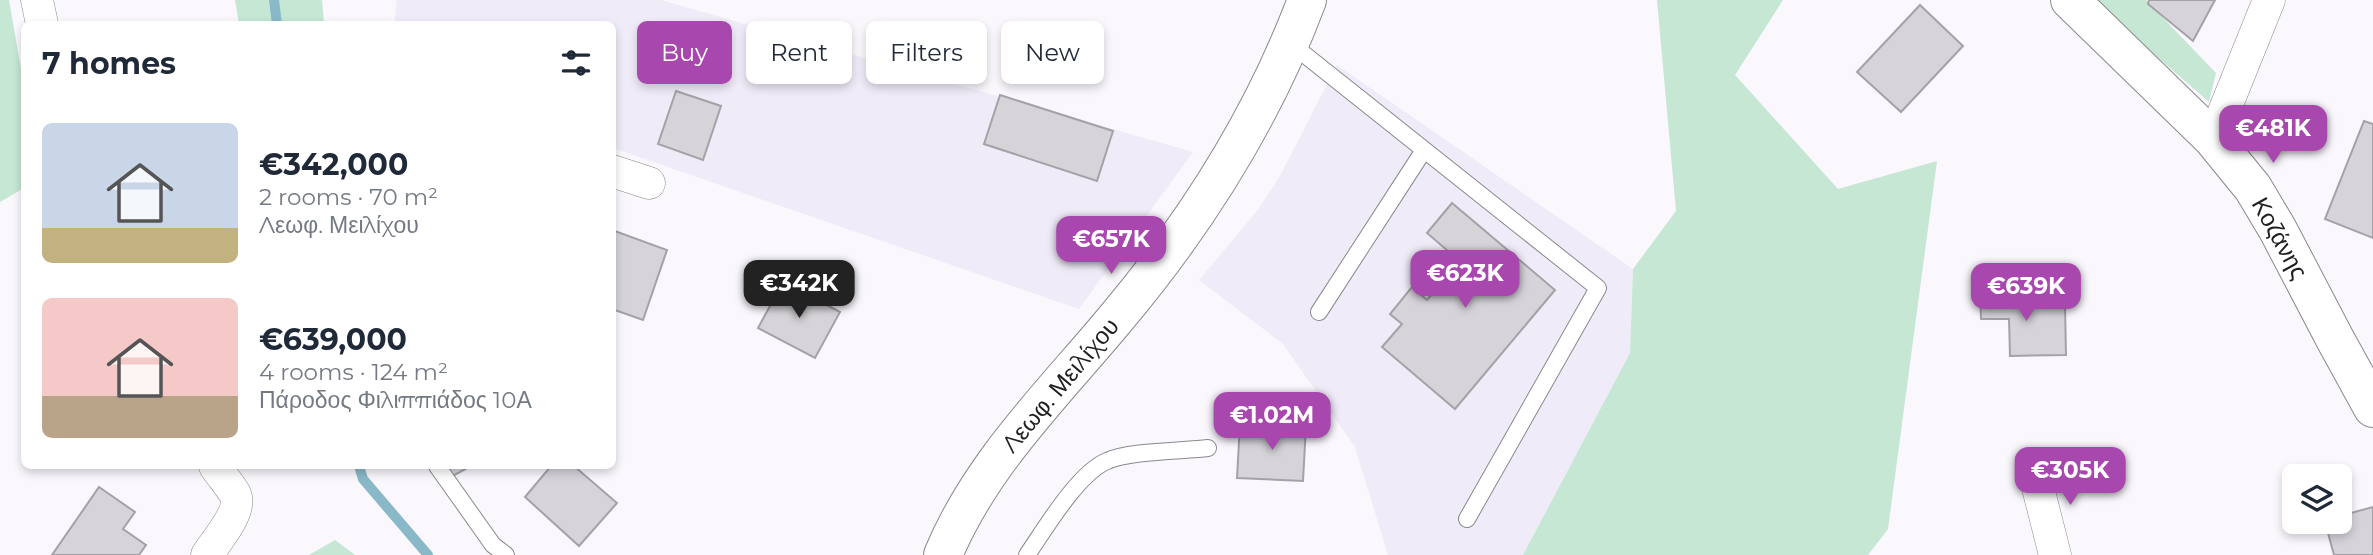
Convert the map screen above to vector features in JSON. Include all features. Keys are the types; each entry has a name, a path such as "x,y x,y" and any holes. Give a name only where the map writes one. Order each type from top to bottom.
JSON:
{"street":[{"path":"37,0 41,21"},
{"name":"Λεωφ. Μειλίχου","path":"943,555 958,522 995,464 1118,316 1232,155 1262,102 1307,0"},
{"name":"Κοζάνης","path":"2070,0 2213,139 2236,166 2267,209 2373,408"},
{"path":"2213,139 2269,0"},
{"path":"616,172 649,183"},
{"path":"207,555 237,506 235,495 217,469"},
{"path":"2034,472 2055,555"}],"lane":[{"path":"1290,43 1598,288 1467,519"},
{"path":"1319,313 1424,150"},
{"path":"1027,555 1067,498 1098,466 1119,457 1209,448"},
{"path":"439,469 492,545 506,555"}],"shaded area":[{"path":"397,0 661,0 746,24 746,84 852,84 852,55 866,59 866,84 955,84 1193,152 1079,309 616,149 616,21 394,21"},
{"path":"1337,65 1633,269 1630,353 1523,555 1388,555 1355,447 1283,344 1199,280 1257,211 1280,176"}],"green space":[{"path":"0,0 9,0 21,70 21,190 0,202"},
{"path":"235,0 322,0 324,21 238,21"},
{"path":"1657,0 1783,0 1735,75 1838,189 1937,161 1888,529 1868,555 1523,555 1630,353 1633,269 1676,211"},
{"path":"2092,0 2146,0 2216,73 2209,102"},
{"path":"335,540 355,555 309,555"}],"building":[{"path":"2149,0 2215,0 2193,41 2148,4"},
{"path":"1920,5 1963,46 1901,112 1857,72"},
{"path":"676,91 721,106 703,160 658,144"},
{"path":"1000,95 1113,131 1097,181 984,144"},
{"path":"2364,121 2373,124 2373,238 2325,219"},
{"path":"1452,203 1555,290 1455,409 1382,347 1402,324 1390,314 1412,287 1427,300 1448,275 1436,265 1448,251 1427,233"},
{"path":"616,231 667,250 643,320 616,310"},
{"path":"783,282 840,312 815,358 758,328"},
{"path":"2007,282 2008,306 2065,305 2066,355 2010,356 2009,319 1981,319 1980,283"},
{"path":"1240,423 1306,426 1303,481 1237,478"},
{"path":"444,469 466,469 449,478"},
{"path":"548,469 577,469 617,503 579,546 525,497"},
{"path":"99,487 135,512 123,529 146,545 139,555 52,555"},
{"path":"2373,507 2373,555 2334,555 2328,534 2352,534 2352,513"}],"waterway":[{"path":"274,0 277,21"},
{"path":"360,469 363,479 428,555"}]}
